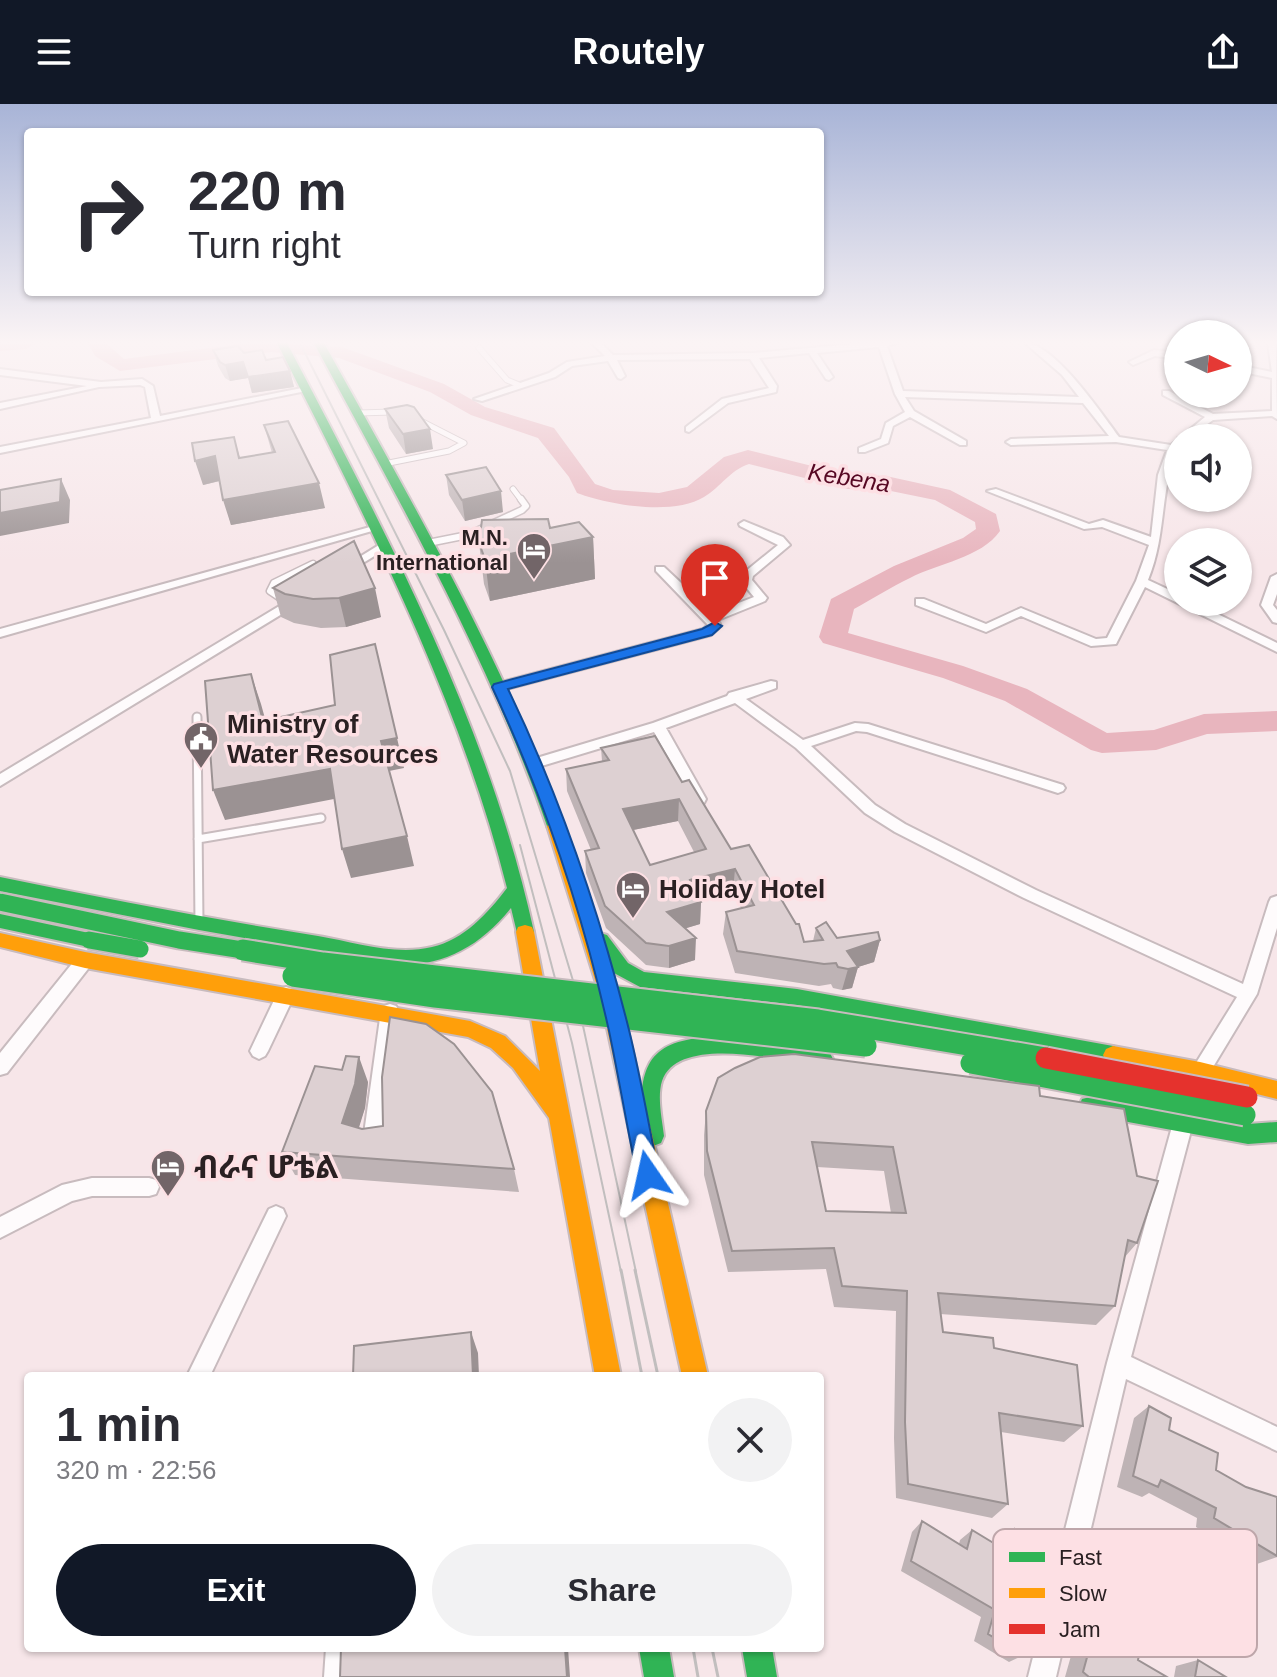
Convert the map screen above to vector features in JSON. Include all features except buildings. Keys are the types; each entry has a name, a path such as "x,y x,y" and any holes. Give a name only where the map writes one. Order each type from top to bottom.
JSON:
{"main road":[{"path":"320,416 437,662 480,767 517,887 607,1372"},
{"path":"359,416 427,543 535,763 591,928 619,1030 654,1203 694,1372"},
{"path":"0,884 199,925 408,958 436,956 482,931 498,916 517,887"},
{"path":"0,902 179,940 294,958 818,1020 1079,1064 1246,1106 916,1053 669,1020 337,983 89,940 0,921"},
{"path":"591,928 621,968 640,979 797,997 1200,1071 1277,1090"},
{"path":"0,940 85,960 452,1023 491,1036 516,1058 539,1085 564,1129"},
{"path":"654,1203 651,1101 654,1072 667,1054 692,1046 725,1045 849,1063"},
{"path":"1073,1103 1248,1134 1277,1132"},
{"path":"655,1652 659,1677"},
{"path":"758,1652 762,1677"}],"street":[{"path":"0,450 170,416"},
{"path":"689,429 705,416"},
{"path":"862,450 885,441 889,425 904,416"},
{"path":"916,416 963,443"},
{"path":"1100,416 1116,439"},
{"path":"1201,424 1211,417 1224,416"},
{"path":"1011,442 1116,439 1164,441"},
{"path":"920,602 986,628 1016,613 1027,613 1103,644 1112,641 1142,581 1155,543 1164,477"},
{"path":"992,491 1088,527 1103,523 1155,543"},
{"path":"711,618 761,598 746,580 747,575 784,545 779,539 744,524"},
{"path":"0,633 374,529"},
{"path":"329,580 383,547"},
{"path":"499,687 707,632 715,626 711,618 660,569"},
{"path":"1277,577 1267,605 1277,619"},
{"path":"1142,581 1164,592"},
{"path":"0,781 302,596"},
{"path":"1212,616 1277,648"},
{"path":"535,763 658,726 771,685"},
{"path":"734,696 801,745 852,794 900,828 1030,894 1248,994"},
{"path":"658,726 710,820"},
{"path":"801,745 855,727 868,728 1058,788"},
{"path":"1200,1071 1248,994 1277,902"},
{"path":"0,1067 85,960"},
{"path":"259,1051 286,994"},
{"path":"373,1141 390,1011"},
{"path":"1078,1529 1118,1363 1183,1123"},
{"path":"0,1228 69,1192 92,1187 149,1187"},
{"path":"200,1372 276,1216"},
{"path":"1118,1363 1277,1439"},
{"path":"338,1677 339,1652"},
{"path":"1042,1677 1047,1657"}],"lane":[{"path":"383,465 449,451 464,443 429,423 407,416"},
{"path":"427,543 468,535 522,510 526,506 513,489"},
{"path":"289,604 270,591 274,583 313,564"},
{"path":"197,717 199,925"},
{"path":"198,839 321,818"}],"waterway":[{"name":"Kebena","path":"495,416 546,433 580,476 585,488 610,497 659,500 695,493 732,462 748,457 848,482 886,483 942,495 987,519 988,531 972,543 903,571 841,605 833,637 953,672 1016,695 1102,743 1156,740 1204,724 1277,721"}],"tram line":[{"path":"337,416 444,630 510,771 574,984 636,1272"},
{"path":"520,845 572,1043 621,1272"},
{"path":"621,1270 641,1372"},
{"path":"635,1270 657,1372"},
{"path":"694,1652 698,1677"},
{"path":"713,1652 718,1677"}],"traffic: fast":[{"path":"319,416 422,630 475,756 504,843 525,932"},
{"path":"359,416 478,639 533,763 555,826"},
{"path":"0,884 199,923 401,957 428,956 468,939 489,921 517,887"},
{"path":"0,902 179,940 323,963 818,1020 1046,1058"},
{"path":"0,921 89,940"},
{"path":"89,940 140,949"},
{"path":"600,940 621,968 640,979 797,997 1113,1055"},
{"path":"293,976 435,997 866,1046"},
{"path":"653,1136 650,1097 654,1074 665,1059 683,1050 706,1045 731,1045 823,1059"},
{"path":"971,1063 1245,1115"},
{"path":"1090,1106 1248,1134 1277,1132"},
{"path":"655,1652 659,1677"},
{"path":"758,1652 762,1677"}],"traffic: slow":[{"path":"555,826 610,996 694,1372"},
{"path":"525,932 607,1372"},
{"path":"0,940 85,960 470,1029 510,1051 530,1073 555,1111"},
{"path":"1113,1055 1200,1071 1277,1090"}],"traffic: jam":[{"path":"1046,1058 1247,1097"}],"place":[{"name":"M.N. International","path":"534,581"},
{"name":"Ministry of Water Resources","path":"201,770"},
{"name":"Holiday Hotel","path":"633,920"},
{"name":"ብራና ሆቴል","path":"168,1198"}],"route":[{"path":"648,1175 619,1030 591,928 535,763 499,687 707,632 715,626"}]}
